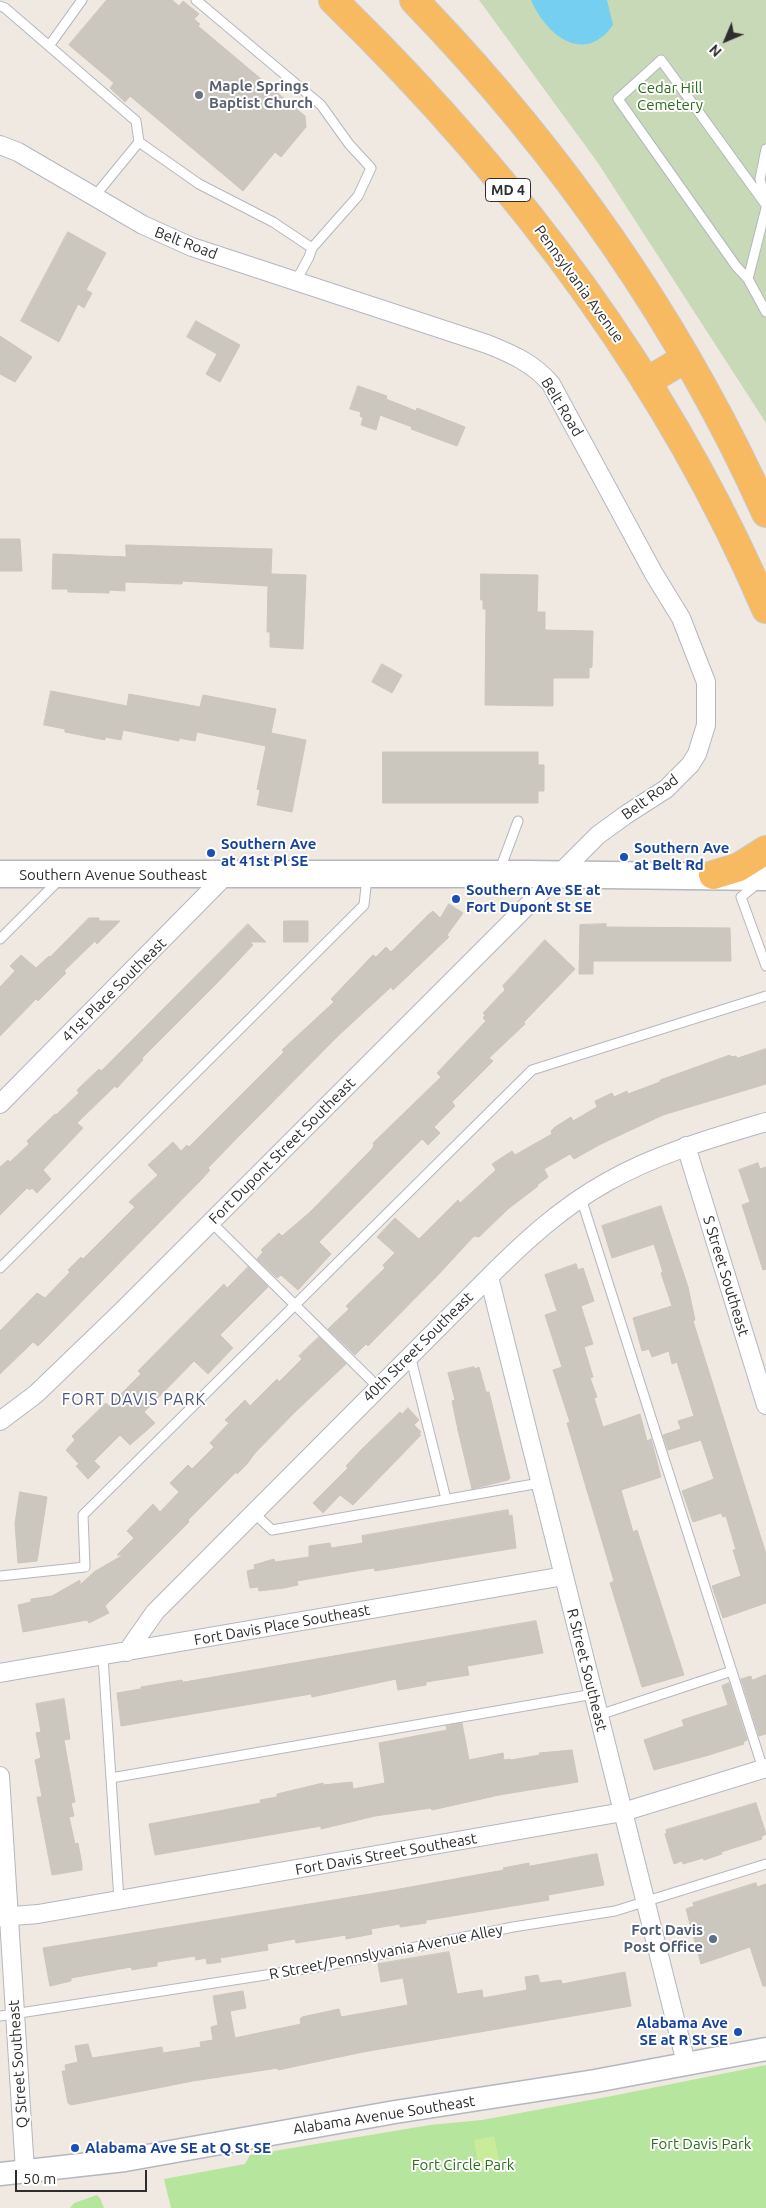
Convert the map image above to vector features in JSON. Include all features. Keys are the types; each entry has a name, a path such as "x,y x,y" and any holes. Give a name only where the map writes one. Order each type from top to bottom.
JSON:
{"highway":[{"name":"Pennsylvania Avenue","path":"333,0 390,56 525,210 630,355 702,475 763,597"},
{"path":"414,0 464,52 522,120 580,193 642,283 716,407 759,488 766,513"},
{"path":"646,382 686,358"},
{"path":"713,876 739,866 766,850"}],"main road":[{"name":"Southern Avenue Southeast","path":"0,874 766,877"}],"street":[{"name":"Belt Road","path":"0,145 18,152 150,229 192,247 487,344 525,360 540,371 551,384 654,574 681,618 706,682 706,725 697,754 681,776 666,790 627,814 598,835 558,875"},
{"name":"Fort Dupont Street Southeast","path":"0,1421 36,1394 558,875"},
{"name":"41st Place Southeast","path":"0,1104 226,876"},
{"name":"40th Street Southeast","path":"127,1652 155,1612 410,1355 546,1223 581,1198 625,1172 686,1146 766,1122"},
{"name":"S Street Southeast","path":"686,1146 766,1405"},
{"name":"R Street Southeast","path":"489,1277 686,2063"},
{"name":"Fort Davis Place Southeast","path":"0,1674 564,1576"},
{"name":"Fort Davis Street Southeast","path":"4,1917 38,1914 623,1812 765,1768"},
{"name":"Q Street Southeast","path":"0,1776 8,2016 25,2171"},
{"name":"Alabama Avenue Southeast","path":"0,2174 125,2160 395,2112 595,2081 766,2049"}],"lane":[{"path":"50,46 82,0"},
{"path":"196,0 321,105 349,144 371,168 358,196 312,248 296,280"},
{"path":"0,6 5,8 50,46 136,121 139,142 199,184 273,222 312,248"},
{"path":"766,205 661,60 618,99 736,266 748,280 766,312"},
{"path":"94,197 139,142"},
{"path":"748,280 766,205 760,179 766,149"},
{"path":"498,875 518,821"},
{"path":"0,939 64,874"},
{"path":"0,1268 364,905 367,875"},
{"path":"766,877 741,897 766,966"},
{"path":"0,1576 85,1567 83,1515 532,1070 766,996"},
{"path":"581,1198 732,1671 765,1768"},
{"path":"211,1222 378,1387"},
{"path":"410,1355 446,1499"},
{"path":"254,1512 272,1530 540,1482"},
{"path":"103,1656 119,1900"},
{"path":"599,1715 732,1671"},
{"path":"111,1778 594,1694"},
{"name":"R Street/Pennslyvania Avenue Alley","path":"8,2016 324,1966 513,1927 615,1911 766,1864"}],"green space":[{"name":"Cedar Hill Cemetery","path":"479,0 766,0 766,423 598,163"},
{"path":"766,2065 766,2208 171,2208 164,2179 245,2164 250,2155 430,2125 482,2120"},
{"path":"494,2136 500,2165 479,2168 474,2140"},
{"path":"97,2195 104,2208 70,2208 74,2203"}],"water":[{"path":"531,0 607,0 613,25 602,37 590,43 578,44 567,41 546,24"}],"building":[{"name":"Maple Springs Baptist Church","path":"107,0 172,0 179,6 183,1 199,14 194,19 200,24 198,26 305,116 306,127 281,157 275,152 243,191 130,96 125,102 110,88 114,83 69,45"},
{"path":"68,232 106,253 86,290 92,293 84,308 78,304 59,342 21,321"},
{"path":"196,321 240,345 220,382 206,374 217,354 187,337"},
{"path":"0,336 32,357 15,382 0,374"},
{"path":"358,386 387,396 386,399 416,411 417,408 465,427 457,446 380,415 376,430 361,425 363,418 360,416 361,412 350,409"},
{"path":"0,539 20,539 22,571 0,571"},
{"path":"126,545 272,549 271,574 306,575 303,649 270,647 270,632 267,632 268,586 182,581 182,584 125,582 125,591 109,590 109,593 68,592 68,589 52,589 53,554 126,557"},
{"path":"481,574 538,575 537,612 545,612 545,630 593,631 592,667 589,668 589,678 553,678 553,706 485,705 486,609 483,609 483,600 481,600"},
{"path":"382,664 402,675 392,693 372,682"},
{"path":"51,691 127,706 129,694 200,707 203,695 276,709 271,733 306,740 292,812 257,805 260,790 257,789 266,746 197,732 195,741 179,738 179,741 123,730 121,740 105,737 105,740 65,732 65,729 44,725"},
{"path":"383,752 538,752 538,765 544,765 544,791 538,791 538,803 383,803"},
{"path":"449,904 463,913 447,935 449,937 393,990 391,987 338,1036 208,1168 210,1170 202,1179 38,1346 33,1342 0,1374 0,1331 37,1293 45,1298 70,1272 68,1270 81,1257 83,1259 135,1207 129,1202 158,1175 148,1165 173,1142 181,1151 187,1145 189,1147 284,1052 282,1050 334,1002 331,999 373,955 376,957 386,947 391,952 433,911 440,918"},
{"path":"89,918 99,918 99,921 120,921 97,944 95,941 64,971 66,973 38,1001 36,999 0,1036 0,987 15,971 10,966 21,955 36,968 50,957"},
{"path":"284,921 308,921 308,942 284,942"},
{"path":"248,924 266,942 250,942 253,945 142,1058 143,1060 117,1088 115,1086 77,1123 83,1128 43,1170 51,1179 37,1193 32,1188 30,1190 27,1188 0,1215 0,1167 8,1160 10,1162 29,1144 27,1141 79,1093 77,1090 99,1069 101,1071"},
{"path":"606,924 606,927 730,928 731,961 593,961 593,974 579,974 580,925"},
{"path":"545,940 575,969 524,1022 525,1024 489,1058 493,1061 452,1102 455,1106 434,1127 440,1133 428,1145 422,1139 319,1242 331,1254 298,1290 281,1275 277,1278 257,1259 263,1252 261,1250 279,1233 282,1236 309,1213 372,1149 373,1143 441,1077 437,1073 486,1021 483,1018 485,1015 483,1013 505,990 503,986"},
{"path":"766,1049 766,1084 663,1115 574,1159 570,1154 544,1169 548,1177 508,1209 479,1237 474,1236 368,1346 366,1344 355,1355 328,1329 349,1309 346,1306 385,1268 383,1265 395,1253 377,1237 395,1218 419,1239 458,1200 460,1203 496,1170 492,1164 512,1151 515,1155 552,1134 551,1131 555,1127 571,1117 573,1121 597,1107 595,1101 612,1093 614,1097 627,1091 628,1094 660,1082 660,1080 730,1055 737,1058"},
{"path":"758,1163 760,1169 766,1167 766,1269 763,1270 742,1205 750,1202 739,1170"},
{"path":"661,1206 688,1287 695,1320 693,1321 766,1554 766,1603 723,1618 712,1586 741,1576 726,1516 723,1517 721,1513 693,1522 682,1491 714,1479 701,1440 668,1450 663,1435 681,1429 678,1421 694,1416 677,1362 672,1364 669,1351 652,1357 649,1349 642,1351 633,1318 672,1306 661,1273 663,1272 654,1244 612,1258 602,1226"},
{"path":"576,1264 578,1270 583,1268 594,1301 581,1306 593,1344 584,1347 593,1377 590,1378 597,1397 594,1398 603,1427 640,1414 647,1441 651,1439 661,1477 621,1490 633,1532 637,1530 684,1675 642,1687 610,1583 614,1581 567,1423 570,1422 553,1370 562,1367 545,1315 557,1311 545,1275"},
{"path":"248,1267 268,1287 220,1335 233,1348 208,1374 194,1361 144,1412 155,1423 130,1445 120,1435 94,1461 100,1467 88,1479 76,1466 79,1464 66,1450 75,1440 72,1436 106,1403 109,1406 141,1374 138,1371 224,1284 227,1288"},
{"path":"319,1337 346,1364 294,1413 255,1453 247,1464 237,1474 236,1472 188,1520 189,1522 105,1606 109,1613 89,1623 87,1620 23,1632 18,1605 31,1602 31,1599 52,1596 80,1580 80,1585 94,1572 123,1555 117,1555 134,1538 127,1531 153,1504 160,1512 179,1492 170,1483 188,1465 192,1469 214,1447 210,1443 229,1423 225,1420 245,1400 250,1406 277,1379 279,1382 302,1359 299,1356"},
{"path":"474,1367 475,1369 479,1367 486,1392 489,1392 510,1478 472,1489 452,1401 455,1400 448,1373"},
{"path":"408,1408 419,1420 414,1425 421,1432 419,1434 421,1435 353,1505 340,1495 323,1513 313,1503 348,1468 346,1466 362,1449 400,1412 402,1414"},
{"path":"20,1492 47,1497 37,1561 18,1563 15,1524"},
{"path":"508,1510 509,1516 512,1515 516,1548 375,1571 374,1568 297,1581 298,1585 284,1588 259,1591 258,1587 250,1588 247,1571 255,1569 254,1565 274,1559 275,1562 309,1557 309,1546 330,1543 331,1548 363,1543 362,1536"},
{"path":"536,1621 543,1653 467,1666 469,1675 426,1682 426,1685 398,1690 396,1679 312,1697 311,1694 121,1726 117,1693 141,1689 141,1687 182,1680 183,1682"},
{"path":"766,1675 766,1734 759,1736 741,1679 751,1676 752,1680"},
{"path":"729,1683 747,1740 743,1742 744,1744 654,1770 644,1740 684,1726 682,1720 728,1705 722,1686"},
{"path":"64,1699 70,1739 64,1740 75,1802 71,1803 74,1816 69,1817 75,1844 78,1843 82,1870 52,1875 37,1797 42,1797 35,1760 41,1758 36,1733 41,1732 36,1704"},
{"path":"462,1723 469,1760 503,1753 504,1760 511,1760 540,1755 539,1753 572,1750 578,1782 499,1795 432,1810 431,1808 375,1816 321,1829 321,1826 155,1855 149,1824 261,1803 260,1800 277,1797 277,1794 323,1783 323,1785 352,1782 353,1789 385,1783 379,1743 447,1730 446,1726"},
{"path":"756,1803 766,1834 761,1837 762,1839 721,1852 722,1854 704,1860 703,1858 683,1864 682,1861 674,1864 665,1834 667,1833 666,1830"},
{"path":"597,1854 604,1885 548,1895 549,1900 426,1920 426,1923 400,1927 400,1924 371,1929 372,1934 346,1939 346,1935 296,1943 295,1939 267,1944 268,1950 220,1958 221,1962 207,1964 206,1958 196,1960 195,1956 157,1962 157,1966 132,1970 131,1967 71,1978 71,1981 50,1986 43,1948 394,1890 504,1870 503,1868 529,1863 529,1866"},
{"path":"756,1883 757,1887 766,1884 766,1986 763,1986 750,1947 701,1964 686,1909 694,1906 693,1903"},
{"path":"449,1952 457,1994 482,1990 483,1998 527,1990 525,1977 538,1975 540,1983 561,1980 562,1984 625,1972 631,2006 363,2052 278,2070 278,2068 193,2081 71,2105 68,2103 62,2071 66,2071 65,2065 78,2062 75,2046 88,2044 92,2058 162,2047 163,2053 201,2047 200,2042 213,2040 211,2027 218,2025 213,1996 243,1991 246,2008 230,2011 235,2038 301,2024 300,2019 302,2017 339,2009 341,2017 408,2005 403,1978 381,1982 378,1964"}],"place":[{"name":"Maple Springs Baptist Church","path":"199,95"},
{"name":"Southern Ave at 41st Pl SE","path":"211,853"},
{"name":"Southern Ave at Belt Rd","path":"624,857"},
{"name":"Southern Ave SE at Fort Dupont St SE","path":"456,899"},
{"name":"Fort Davis Post Office","path":"713,1939"},
{"name":"Alabama Ave SE at R St SE","path":"738,2032"},
{"name":"Alabama Ave SE at Q St SE","path":"75,2148"}],"district":[{"name":"FORT DAVIS PARK","path":"134,1400"}],"park label":[{"name":"Fort Davis Park","path":"701,2144"},
{"name":"Fort Circle Park","path":"463,2165"}]}
